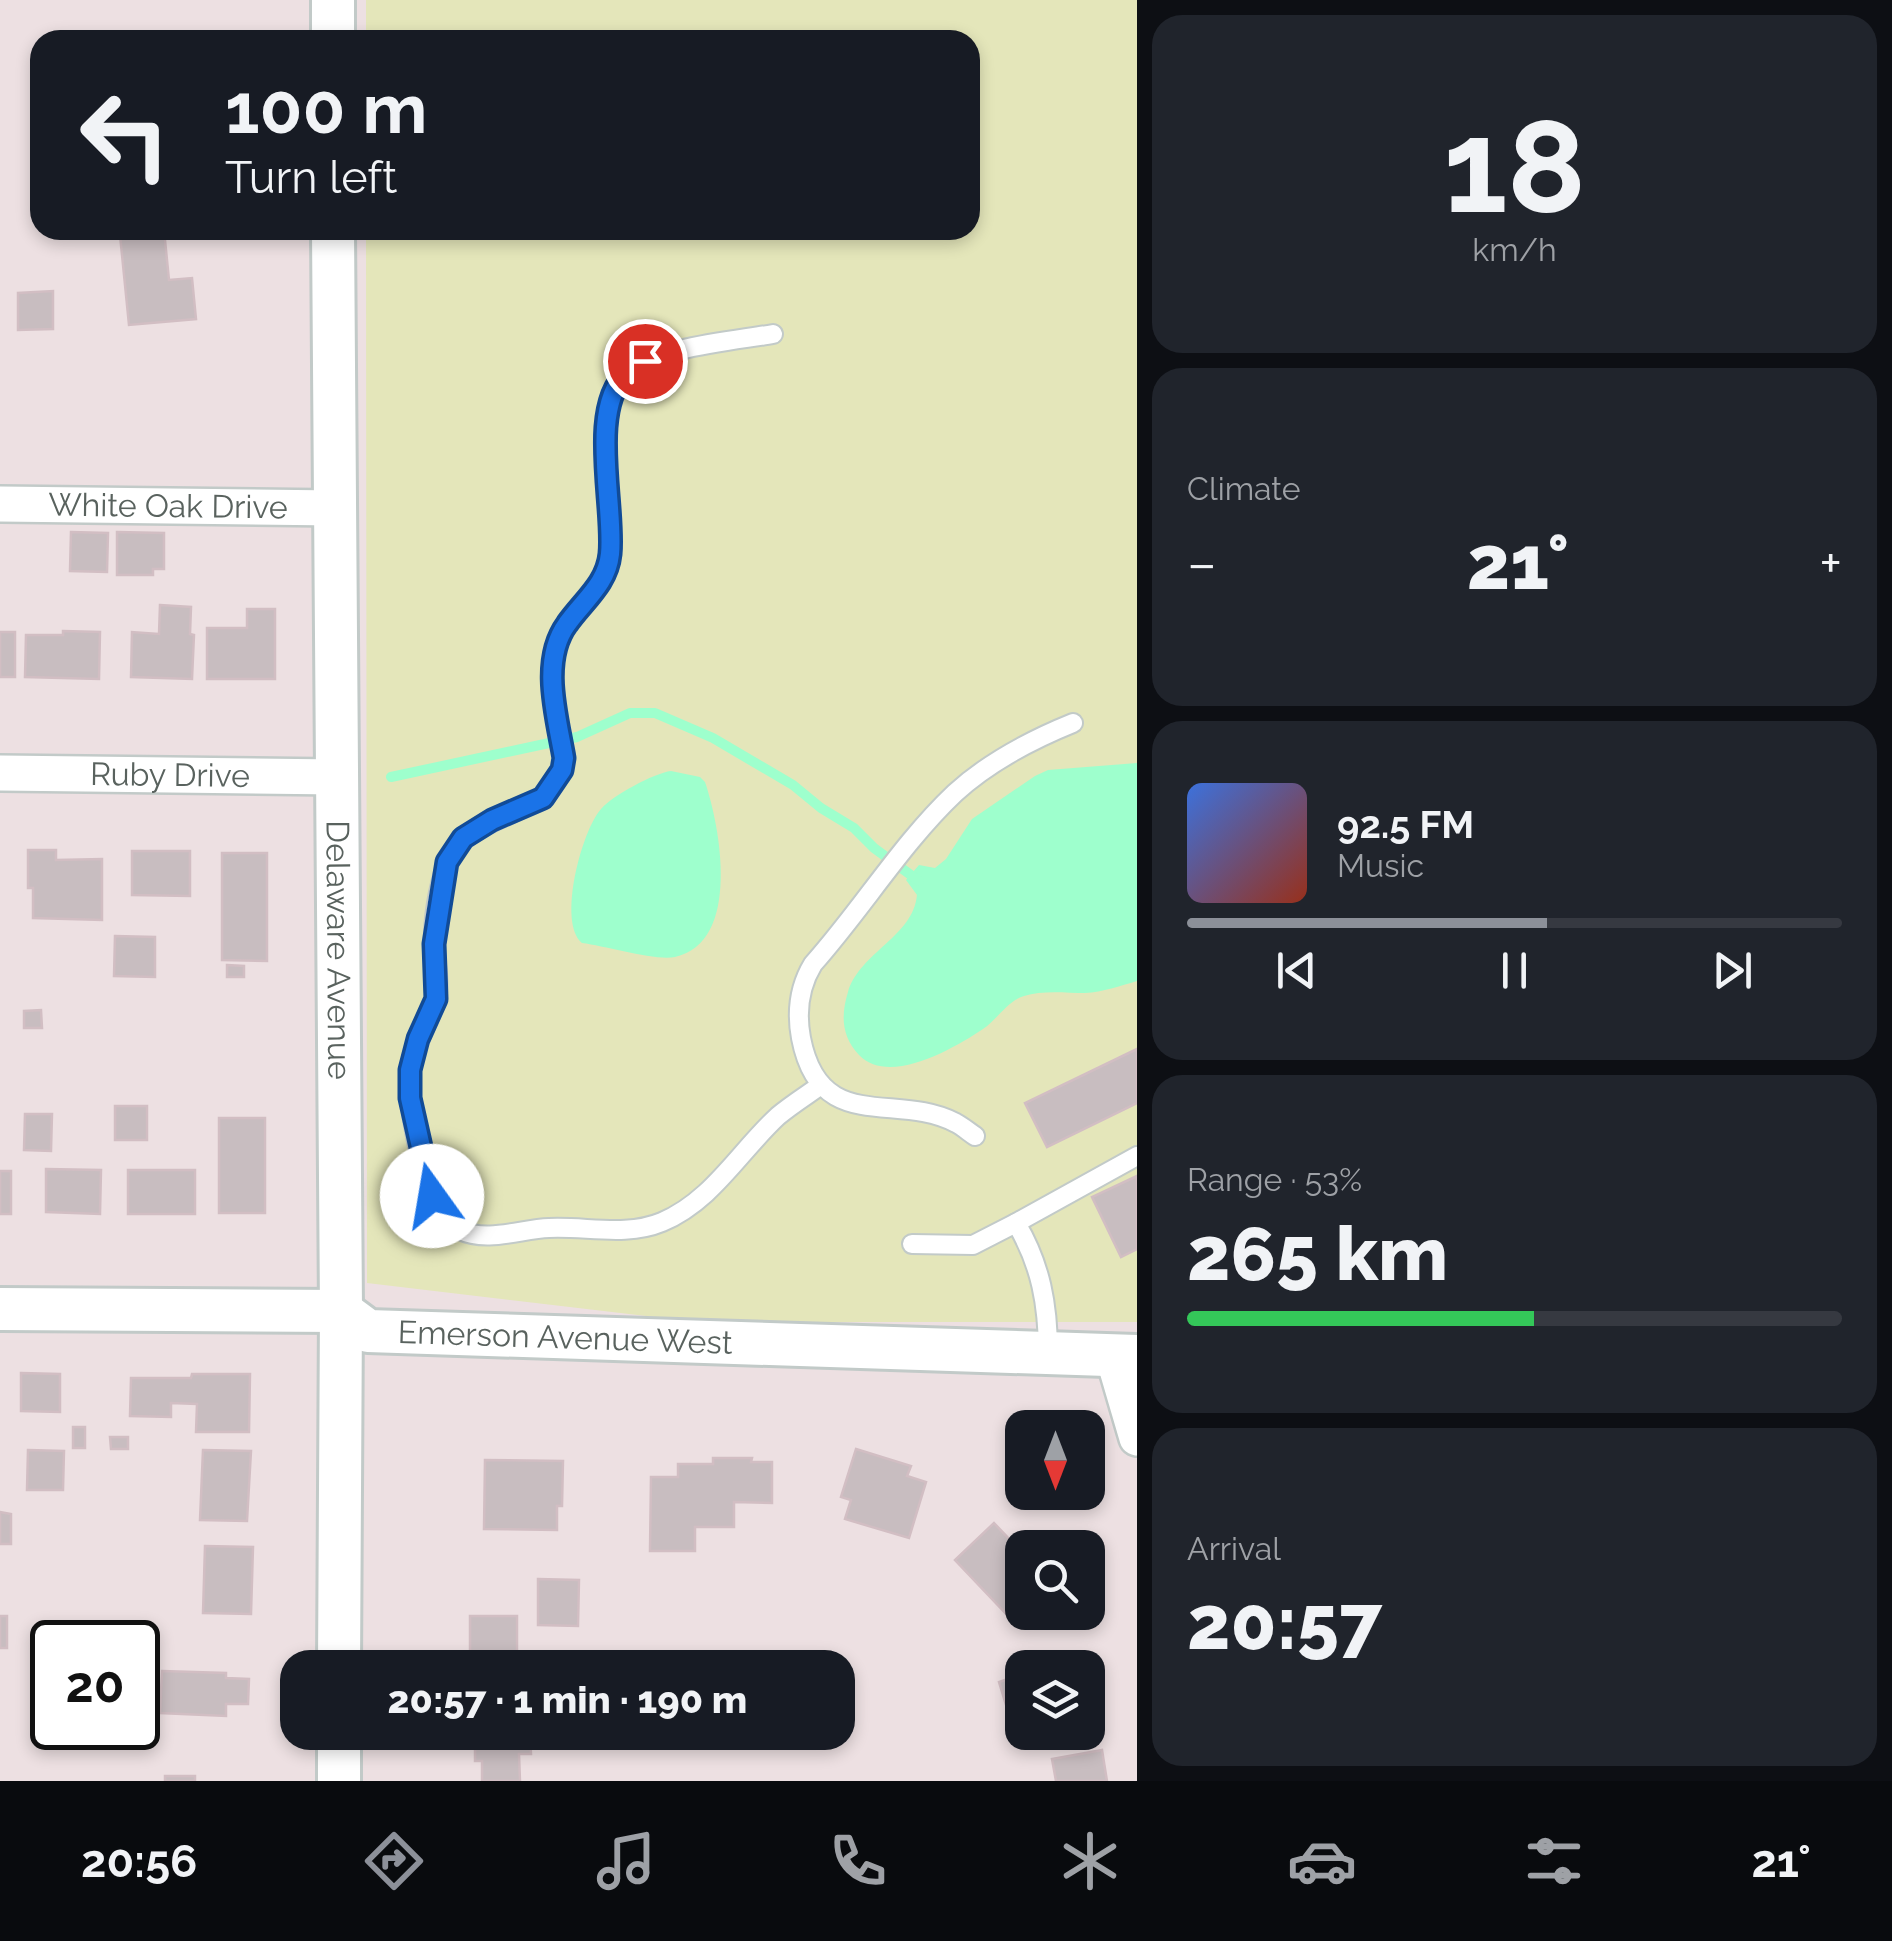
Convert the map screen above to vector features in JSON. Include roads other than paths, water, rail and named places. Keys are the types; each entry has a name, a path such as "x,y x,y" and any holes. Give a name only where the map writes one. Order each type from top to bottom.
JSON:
{"street":[{"path":"333,0 333,30"},
{"name":"Delaware Avenue","path":"333,240 341,1311 339,1650"},
{"name":"White Oak Drive","path":"0,504 337,508"},
{"name":"Ruby Drive","path":"0,773 338,777"},
{"name":"Emerson Avenue West","path":"0,1309 341,1311 368,1332 1125,1356"},
{"path":"1125,1356 1137,1438"},
{"path":"339,1750 339,1781"}],"lane":[{"path":"773,334 645,361 618,384 608,418 610,556 600,585 564,626 552,661 564,758 562,770 543,798 492,820 463,838 447,862 434,944 436,999 418,1039 410,1070 410,1098 432,1196 445,1220 480,1236 548,1228 630,1230 657,1224 686,1210 706,1194 780,1115 820,1085"},
{"path":"975,1136 954,1122 905,1110 862,1108 820,1085 806,1059 800,1036 801,983 934,815 980,772 1023,744 1074,723"},
{"path":"912,1244 973,1245 1137,1156"},
{"path":"1016,1224 1034,1253 1048,1310 1048,1354"}],"waterway":[{"path":"391,777 577,737 630,713 655,713 713,738 793,785 919,881"}]}
